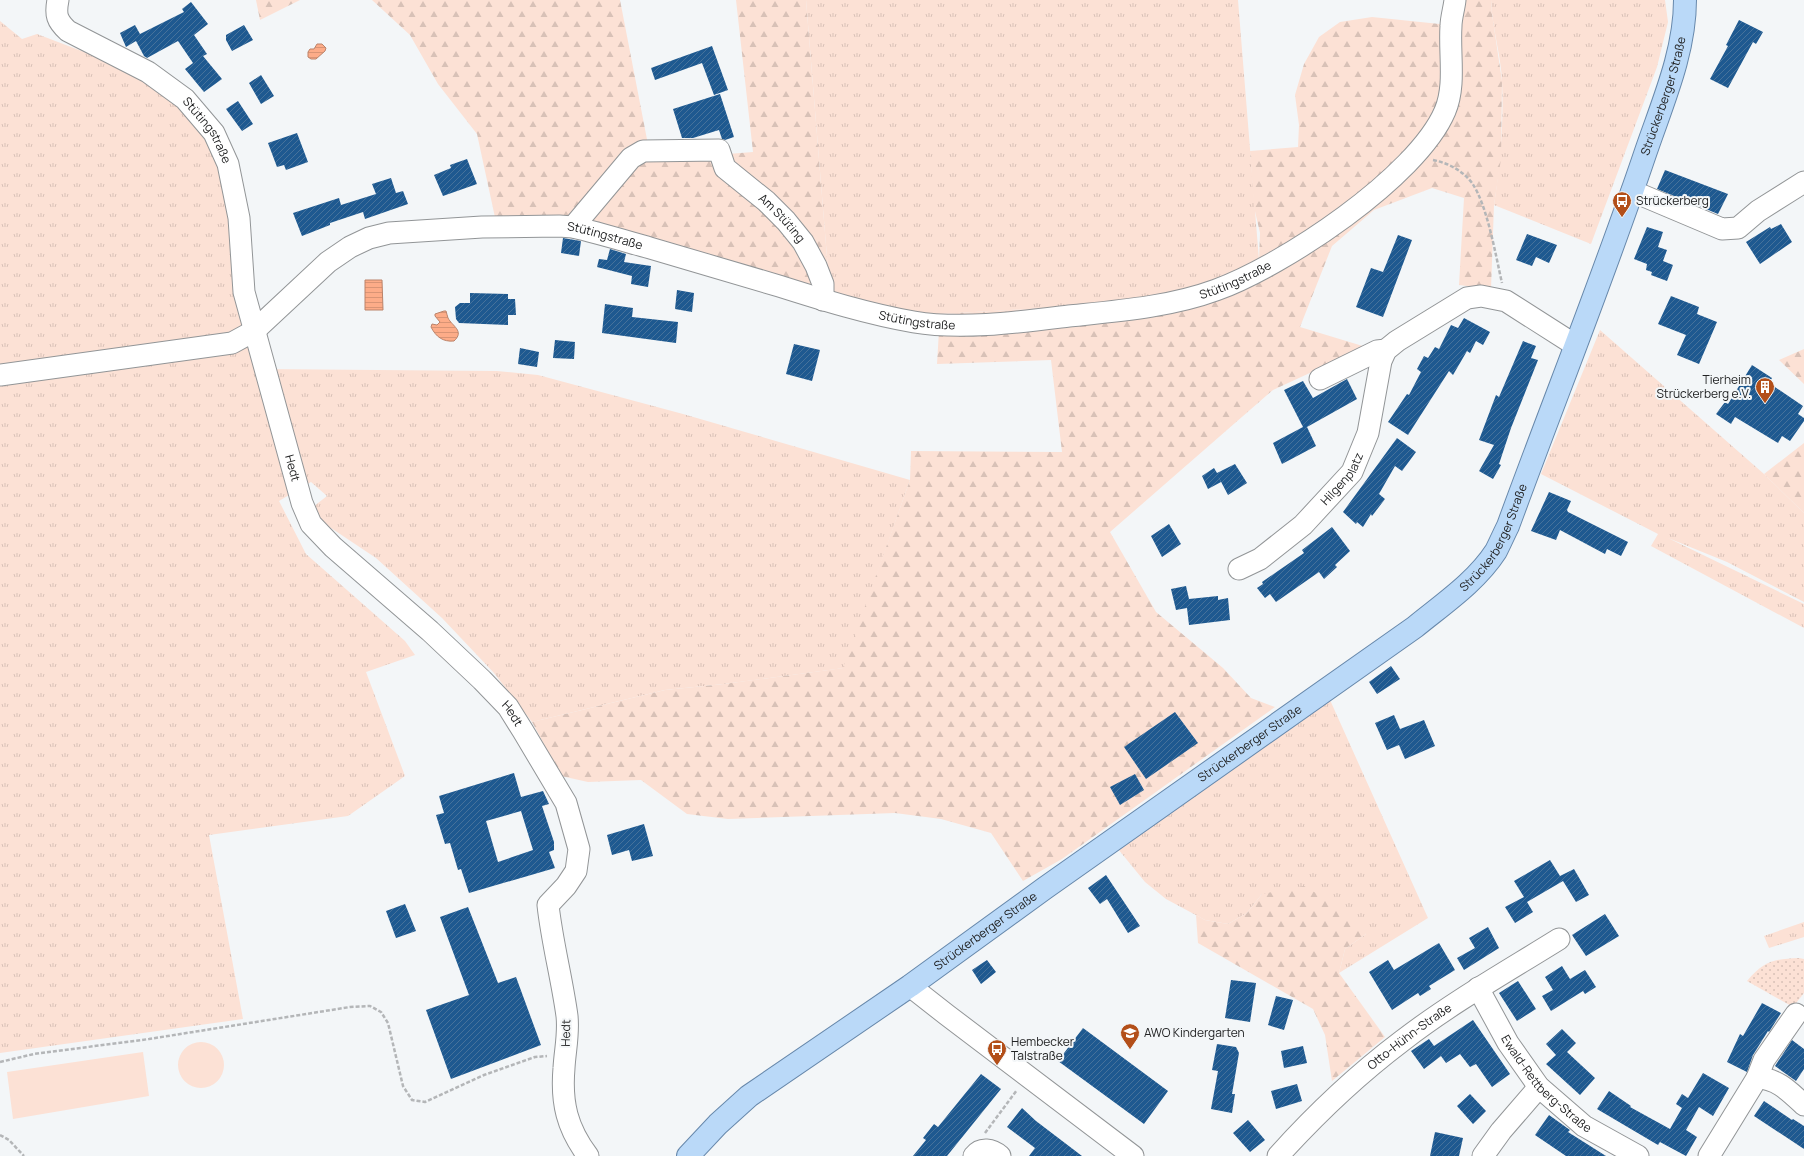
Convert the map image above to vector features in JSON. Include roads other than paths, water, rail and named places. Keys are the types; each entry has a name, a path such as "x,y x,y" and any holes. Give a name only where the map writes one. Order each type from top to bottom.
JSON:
{"main road":[{"name":"Strückerberger Straße","path":"688,1156 718,1124 749,1096 910,986 1057,879 1415,627 1460,592 1479,572 1495,551 1508,526 1632,191 1680,50 1685,19 1685,0"}],"street":[{"name":"Stütingstraße","path":"58,0 56,10 60,23 68,31 148,72 185,99 214,133 228,164 234,191 239,218 244,292 254,331"},
{"name":"Stütingstraße","path":"0,375 232,343 254,331 328,262 350,247 369,238 397,233 482,227 559,226 573,228 707,265 823,300 911,321 944,325 1018,322 1129,310 1182,300 1216,290 1246,277 1317,236 1373,194 1413,157 1435,131 1450,96 1451,25 1456,0"},
{"name":"Am Stüting","path":"573,228 630,158 643,151 719,150 725,168 766,201 786,221 803,242 823,284 823,300"},
{"path":"1632,191 1722,229 1738,228 1758,211 1804,182"},
{"path":"1320,379 1377,351 1386,350 1397,341 1467,298 1481,296 1506,301 1575,345"},
{"name":"Hedt","path":"254,331 302,503 311,524 333,547 430,631 508,707 566,803 579,849 576,871 566,886 548,905 552,937 567,1017 568,1036 563,1089 566,1117 574,1134 588,1156"},
{"name":"Hilgenplatz","path":"1239,569 1260,559 1303,525 1352,472 1368,433 1376,382 1386,350"},
{"name":"Otto-Hühn-Straße","path":"1278,1156 1348,1085 1402,1041 1478,988 1559,939"},
{"path":"910,986 1133,1156"},
{"name":"Ewald-Rettberg-Straße","path":"1478,988 1508,1043 1539,1087 1584,1126 1638,1156"},
{"path":"1709,1156 1757,1078 1764,1060 1796,1014"},
{"path":"1757,1078 1767,1078 1782,1085 1804,1105"},
{"path":"1484,1156 1501,1131 1539,1087"}],"place":[{"name":"Strückerberg","path":"1622,218"},
{"name":"Tierheim Strückerberg e.V.","path":"1765,404"},
{"name":"AWO Kindergarten","path":"1130,1050"},
{"name":"Hembecker Talstraße","path":"997,1066"}]}
